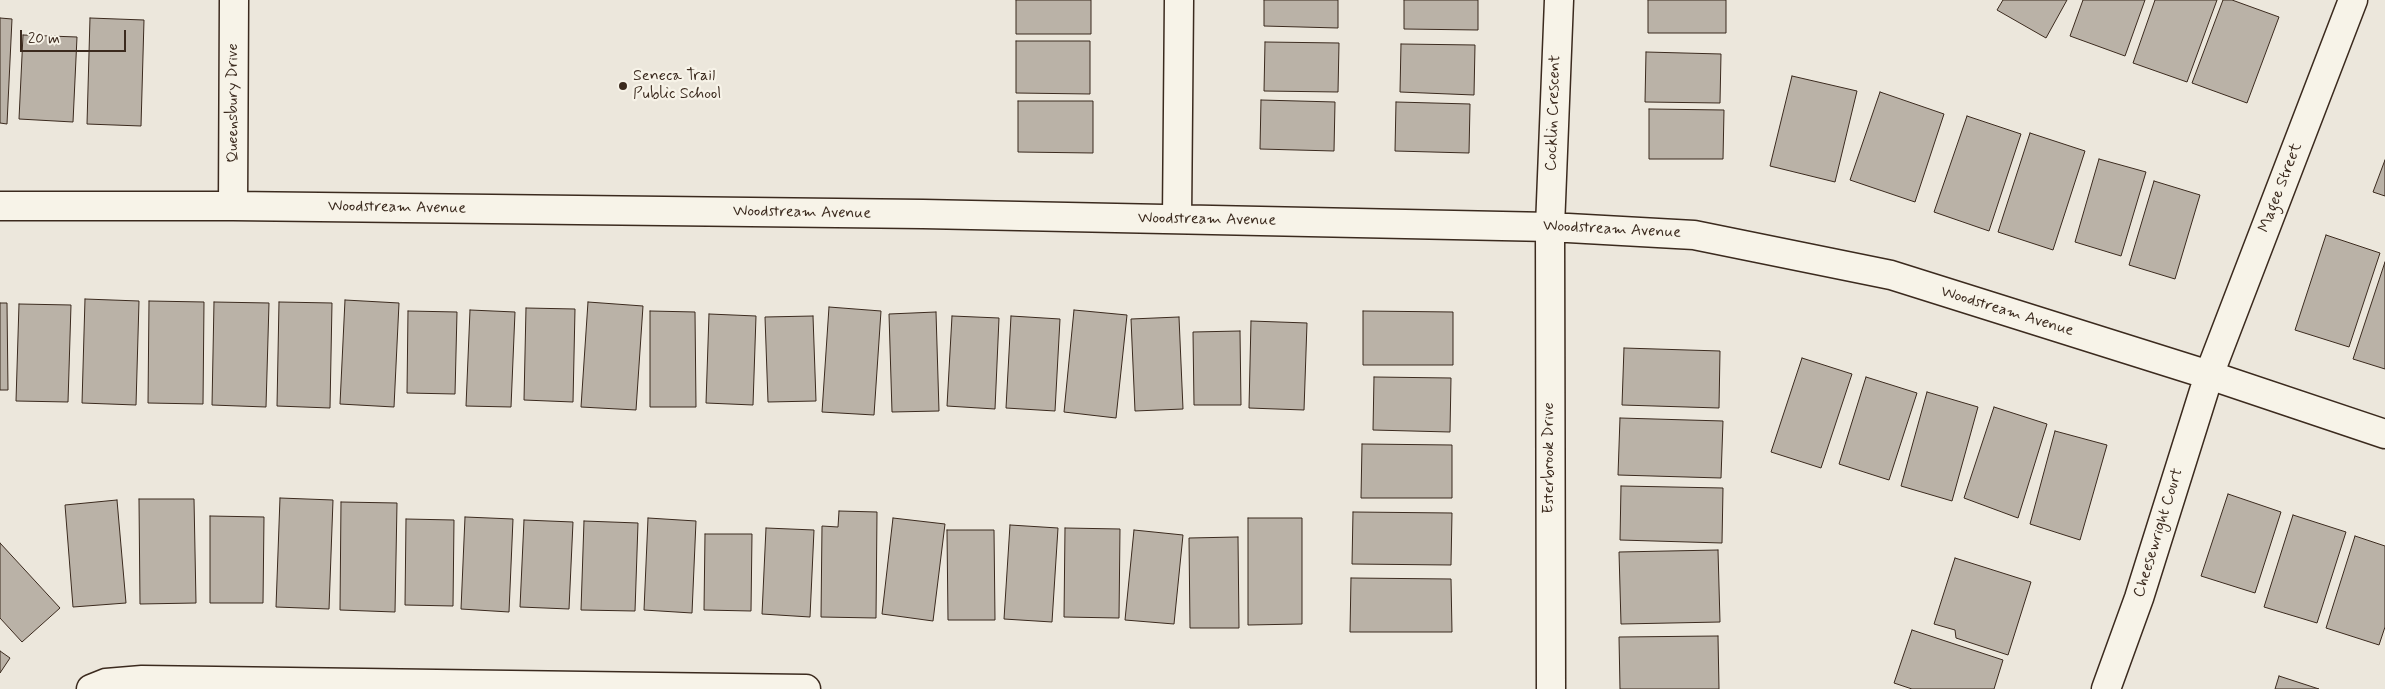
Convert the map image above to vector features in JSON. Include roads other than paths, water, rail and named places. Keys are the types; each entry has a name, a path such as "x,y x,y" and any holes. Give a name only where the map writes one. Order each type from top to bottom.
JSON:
{"street":[{"name":"Queensbury Drive","path":"233,206 234,0"},
{"path":"1177,219 1179,0"},
{"name":"Cocklin Crescent","path":"1550,226 1559,0"},
{"name":"Magee Street","path":"2209,375 2353,0"},
{"name":"Woodstream Avenue","path":"0,206 233,206 1177,219 1550,226 1694,235 1891,275 2209,375 2385,434"},
{"name":"Esterbrook Drive","path":"1550,226 1550,689"},
{"name":"Cheesewright Court","path":"2106,689 2139,598 2209,375"},
{"path":"91,689 106,683 142,680 806,689"}],"place":[{"name":"Seneca Trail Public School","path":"623,86"}]}
